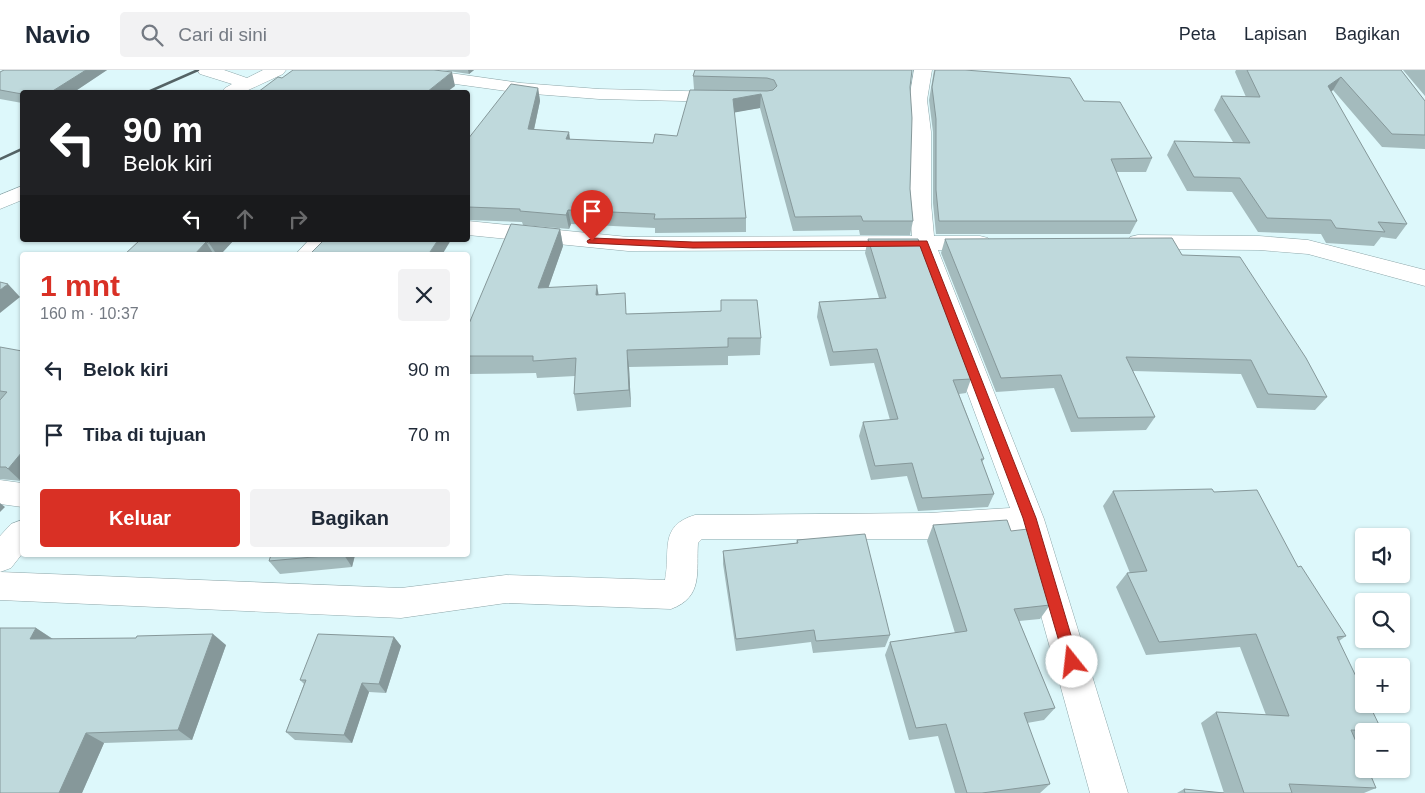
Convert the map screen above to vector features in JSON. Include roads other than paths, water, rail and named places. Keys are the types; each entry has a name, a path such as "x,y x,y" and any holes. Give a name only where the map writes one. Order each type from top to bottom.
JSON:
{"street":[{"path":"206,70 249,84"},
{"path":"236,90 277,70"},
{"path":"390,70 521,88 599,94 736,97"},
{"path":"923,70 918,100 921,132 920,203 924,243 1029,518 1109,793"},
{"path":"0,203 20,193"},
{"path":"470,228 628,244 1001,243"},
{"path":"309,252 321,242"},
{"path":"1116,242 1259,242 1308,247 1425,278"},
{"path":"0,492 20,496"},
{"path":"0,586 401,603 506,589 671,595 679,589 681,583 681,557 686,534 691,529 702,526 929,526 1029,518"},
{"path":"0,558 20,535"}],"railway":[{"path":"153,90 198,70"},
{"path":"0,159 20,150"}]}
